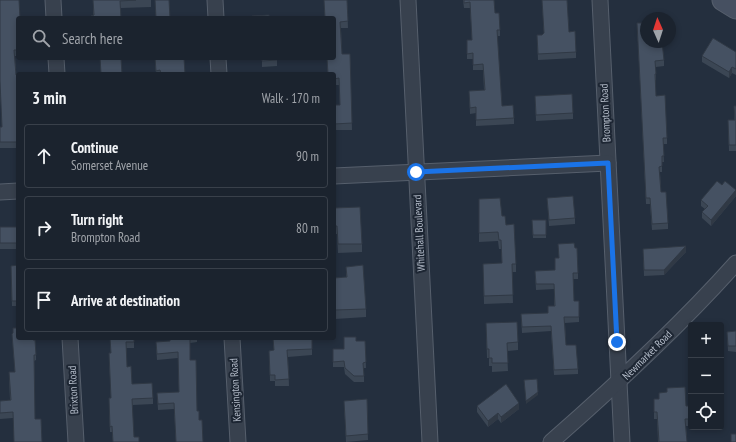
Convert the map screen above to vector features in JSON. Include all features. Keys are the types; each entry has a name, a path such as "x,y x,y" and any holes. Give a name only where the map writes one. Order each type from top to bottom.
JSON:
{"street":[{"path":"53,0 54,16"},
{"path":"215,0 216,16"},
{"name":"Whitehall Boulevard","path":"408,0 430,442"},
{"name":"Brompton Road","path":"600,0 622,442"},
{"path":"723,0 736,8"},
{"path":"56,60 57,72"},
{"path":"218,60 219,72"},
{"path":"336,176 608,163"},
{"path":"0,192 16,191"},
{"name":"Newmarket Road","path":"552,442 618,384 705,297 736,262"},
{"name":"Brixton Road","path":"70,340 76,442"},
{"name":"Kensington Road","path":"232,340 238,442"}],"building":[{"path":"0,0 19,0 20,16 16,16 16,50 14,50 16,75 16,142 0,142 0,127 2,127 0,81"},
{"path":"93,0 136,0 120,1 121,16 91,16 94,15"},
{"path":"155,0 169,0 170,16 156,16"},
{"path":"324,0 347,0 348,21 340,22 342,54 350,54 352,123 336,124 336,105 340,105 339,78 336,79 336,72 328,72 327,60 336,60 336,16 325,16"},
{"path":"464,0 494,0 495,13 499,13 500,30 497,30 502,106 513,105 514,118 476,120 476,107 470,108 469,91 485,90 483,64 473,65 473,53 467,54 467,40 472,40 470,2 464,3"},
{"path":"542,0 567,0 569,32 575,31 576,52 538,54 537,35 542,35 544,33"},
{"path":"637,23 640,23 640,48 663,48 664,60 655,61 655,74 656,96 665,95 667,138 663,138 664,156 662,156 662,166 659,167 661,192 666,192 668,223 652,224 650,198 646,198"},
{"path":"713,38 736,52 736,69 732,67 729,72 702,56"},
{"path":"100,60 121,60 122,72 101,72"},
{"path":"155,60 184,60 185,72 156,71"},
{"path":"572,94 573,113 536,115 535,96"},
{"path":"734,106 736,106 736,145 729,145 728,120 735,120"},
{"path":"717,181 722,185 725,181 736,190 711,220 702,212 708,206 701,200"},
{"path":"573,196 575,218 549,220 547,198"},
{"path":"500,198 502,216 505,216 506,225 514,224 516,264 512,264 513,295 484,296 483,264 502,263 501,240 499,240 498,232 479,233 479,199"},
{"path":"360,207 362,244 338,244 336,208"},
{"path":"532,220 546,220 546,235 533,235"},
{"path":"0,227 16,227 16,243 0,243"},
{"path":"574,243 575,248 577,248 578,273 573,273 574,301 579,301 579,317 564,317 566,345 576,345 578,369 554,370 551,326 522,327 521,314 548,313 548,306 555,306 554,284 536,284 535,271 555,270 555,258 559,258 558,244"},
{"path":"686,246 664,270 644,270 643,249"},
{"path":"16,265 16,301 12,301 11,266"},
{"path":"363,265 366,309 336,310 336,278 347,277 346,267"},
{"path":"517,322 518,342 507,343 508,363 492,363 492,358 489,358 489,349 487,349 486,323"},
{"path":"13,328 16,328 16,340 35,340 35,419 41,419 42,442 14,442 13,412 0,413 0,401 11,400 9,372 15,372"},
{"path":"736,331 736,346 728,346 727,332"},
{"path":"344,337 356,337 356,341 365,341 366,362 363,363 364,376 354,376 345,368 344,361 333,362 333,349 344,349"},
{"path":"110,340 134,340 134,342 126,342 127,367 131,366 132,384 152,383 153,398 132,399 134,437 139,437 139,442 113,442 112,426 110,427 109,398 111,398 109,353 111,353"},
{"path":"190,340 190,360 196,360 197,411 199,411 199,420 202,420 203,442 176,442 174,403 158,404 157,393 179,392 178,352 157,354 156,342"},
{"path":"273,340 312,340 312,349 287,350 289,379 275,380 275,375 270,375 269,351 274,350"},
{"path":"537,379 538,392 526,401 524,380"},
{"path":"506,384 519,403 501,417 498,413 488,421 477,406"},
{"path":"685,387 686,406 688,406 688,419 685,419 687,442 659,442 657,412 654,412 654,399 659,399 659,393 667,392 667,388"},
{"path":"367,399 368,434 346,436 344,401"},
{"path":"731,434 736,434 736,442 731,442"}],"route":[{"path":"416,172 608,163 617,342"}]}
